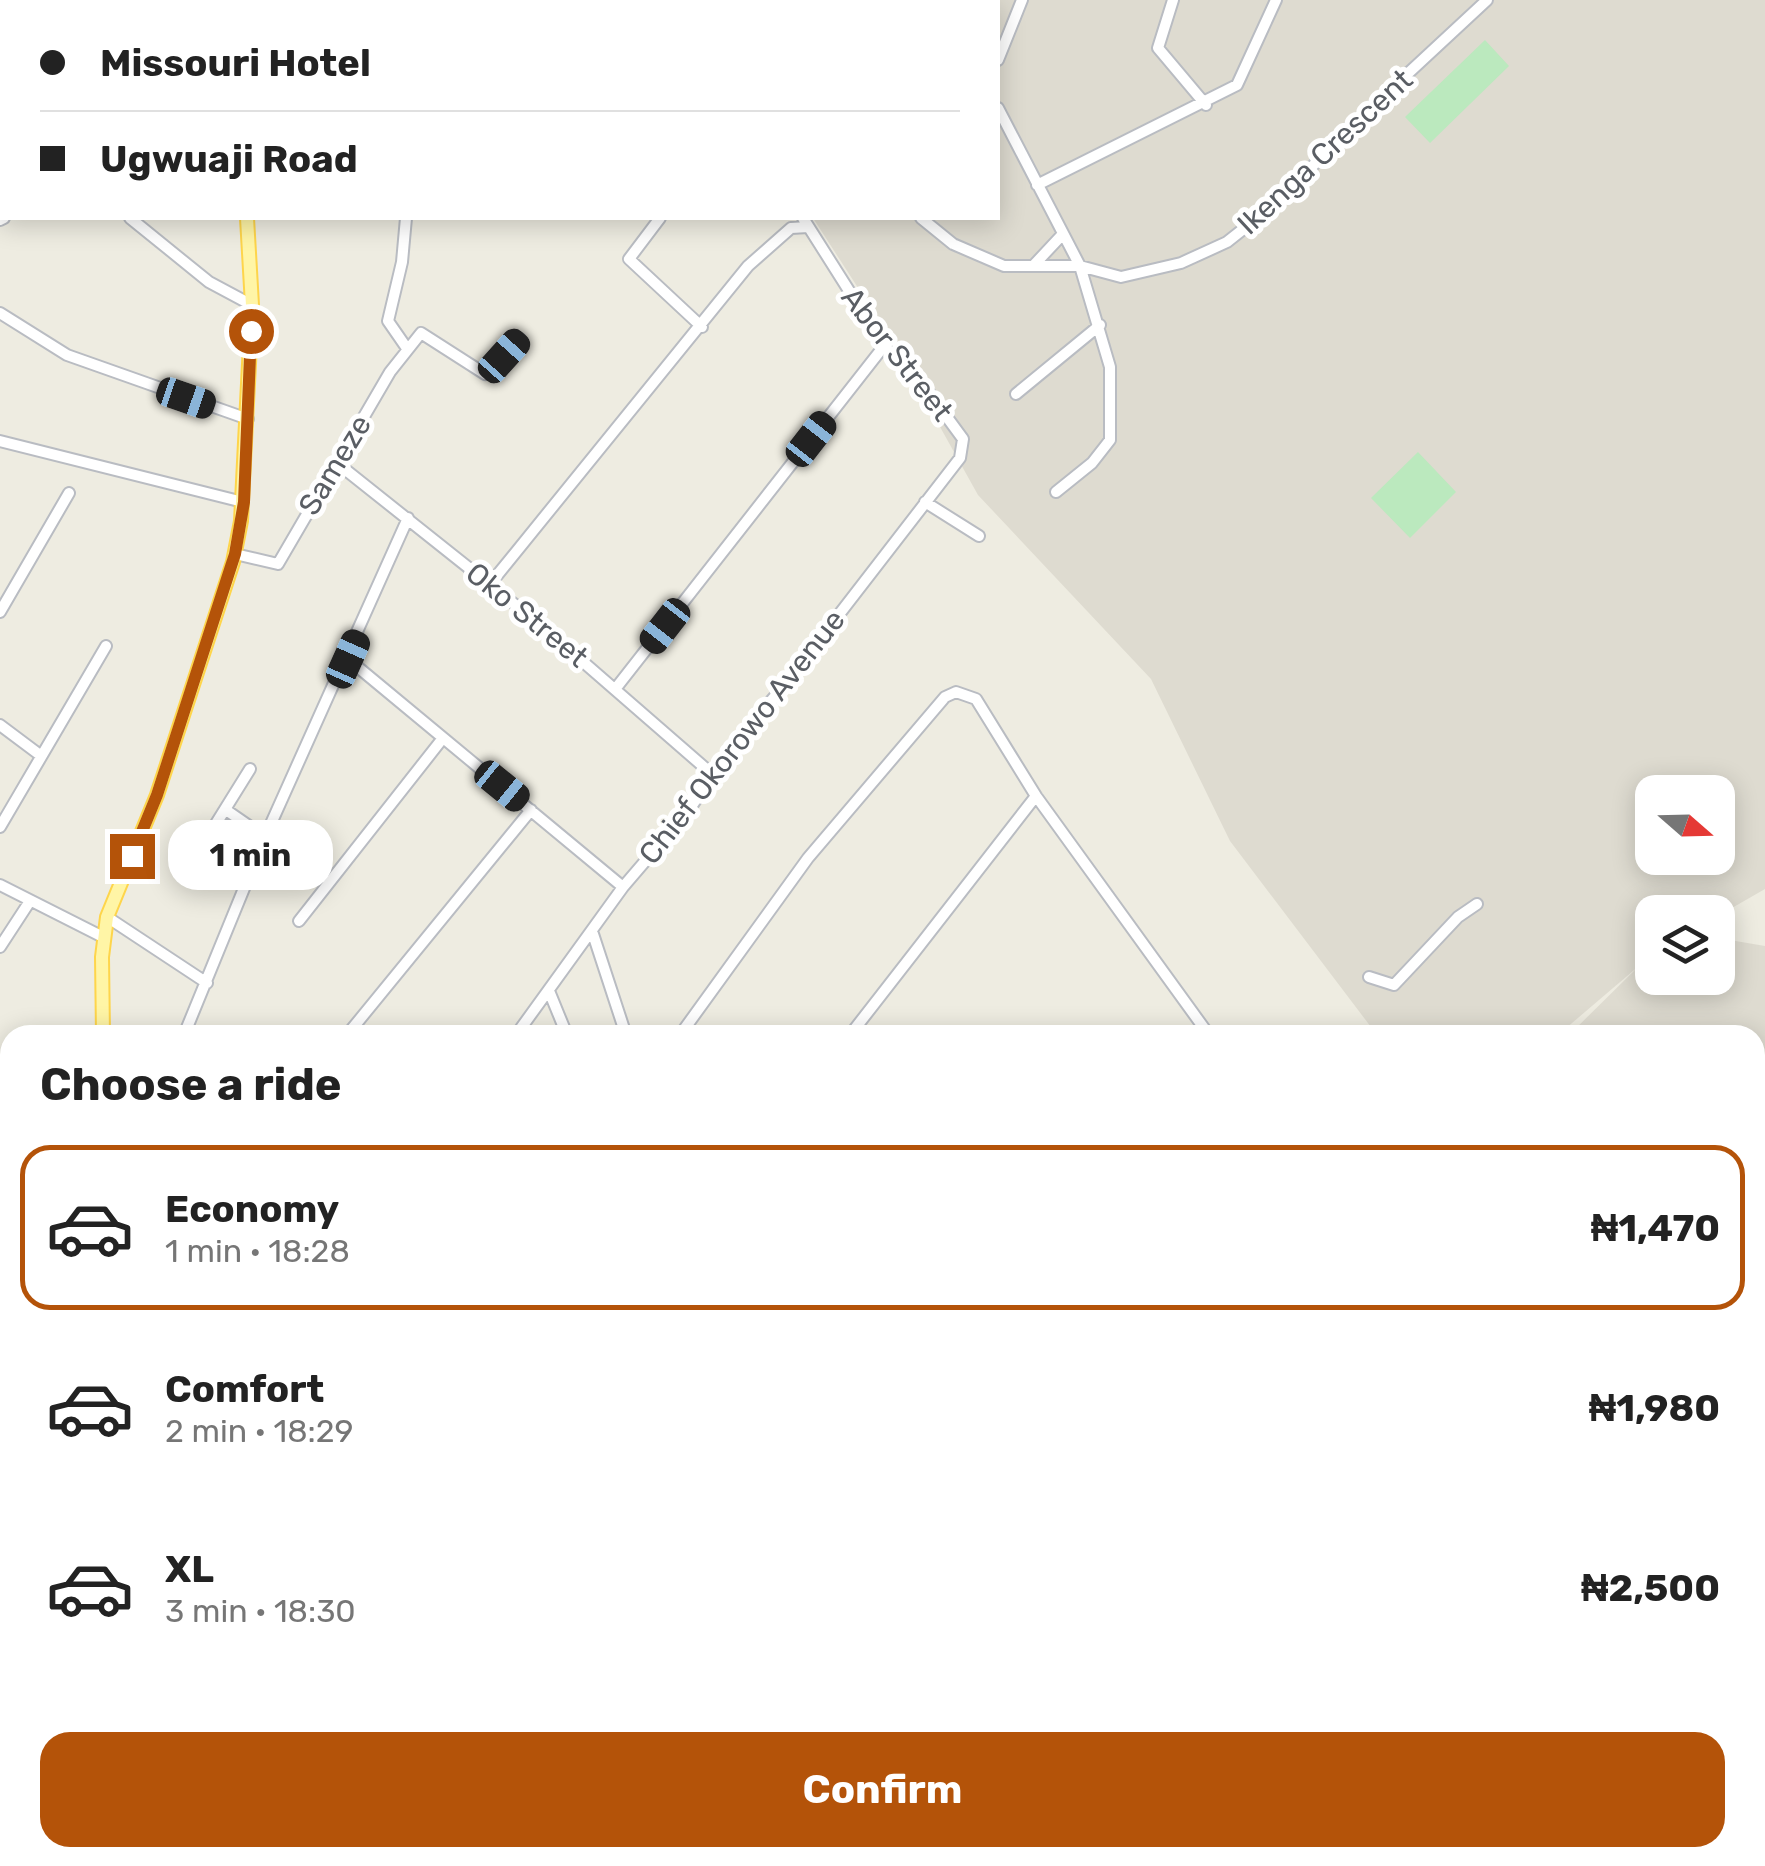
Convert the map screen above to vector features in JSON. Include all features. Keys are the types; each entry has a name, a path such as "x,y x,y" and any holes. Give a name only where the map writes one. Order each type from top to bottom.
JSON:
{"main road":[{"path":"103,1025 103,937 107,916 157,795 235,554 244,502 248,419 252,305 247,220"}],"street":[{"path":"1000,55 1022,0"},
{"path":"1173,0 1158,48 1206,104"},
{"path":"1037,186 1206,104 1242,82 1276,0"},
{"name":"Ikenga Crescent","path":"923,220 976,257 1004,266 1080,266 1121,277 1178,264 1218,248 1316,166 1338,138 1487,0"},
{"path":"1000,112 1080,266 1110,367 1110,440 1092,463 1056,492"},
{"path":"132,220 209,282 252,305"},
{"path":"406,220 402,262 388,321 406,347"},
{"path":"658,220 630,258 702,326"},
{"path":"490,584 771,241 806,222"},
{"name":"Abor Street","path":"806,222 884,346 916,374 963,439"},
{"path":"1033,266 1062,235"},
{"path":"0,314 67,355 248,419"},
{"path":"1016,394 1100,325"},
{"name":"Sameze","path":"235,554 278,564 406,347 421,333 484,374 520,339"},
{"path":"616,688 884,346"},
{"name":"Chief Okorowo Avenue","path":"523,1025 593,934 623,887 689,810 712,774 960,458 963,439"},
{"path":"0,441 244,502"},
{"name":"Oko Street","path":"337,463 616,688 712,774"},
{"path":"0,612 69,493"},
{"path":"925,502 980,536"},
{"path":"188,1025 265,837 408,518"},
{"path":"0,827 106,646"},
{"path":"348,659 623,887"},
{"path":"687,1025 808,858 945,697 956,692 976,699 1036,796 1202,1025"},
{"path":"0,725 40,755"},
{"path":"299,921 444,738"},
{"path":"199,852 250,768"},
{"path":"858,1025 1036,796"},
{"path":"226,810 265,837"},
{"path":"355,1025 531,810"},
{"path":"0,885 103,937"},
{"path":"0,947 30,900"},
{"path":"1368,977 1394,985 1458,917 1477,904"},
{"path":"107,916 207,982"},
{"path":"593,934 623,1025"},
{"path":"549,990 563,1025"}],"shaded area":[{"path":"1000,0 1765,0 1765,889 1735,906 1735,895 1635,895 1635,969 1570,1025 1369,1025 1230,841 1151,679 978,495 891,339 814,220 1000,220"},
{"path":"1735,941 1765,946 1765,1025 1579,1025 1635,970 1635,995 1735,995"}],"green space":[{"path":"1485,40 1509,66 1430,143 1405,117"},
{"path":"1418,452 1456,492 1410,538 1371,498"}],"route":[{"path":"132,856 157,795 235,554 244,502 251,331"}]}
